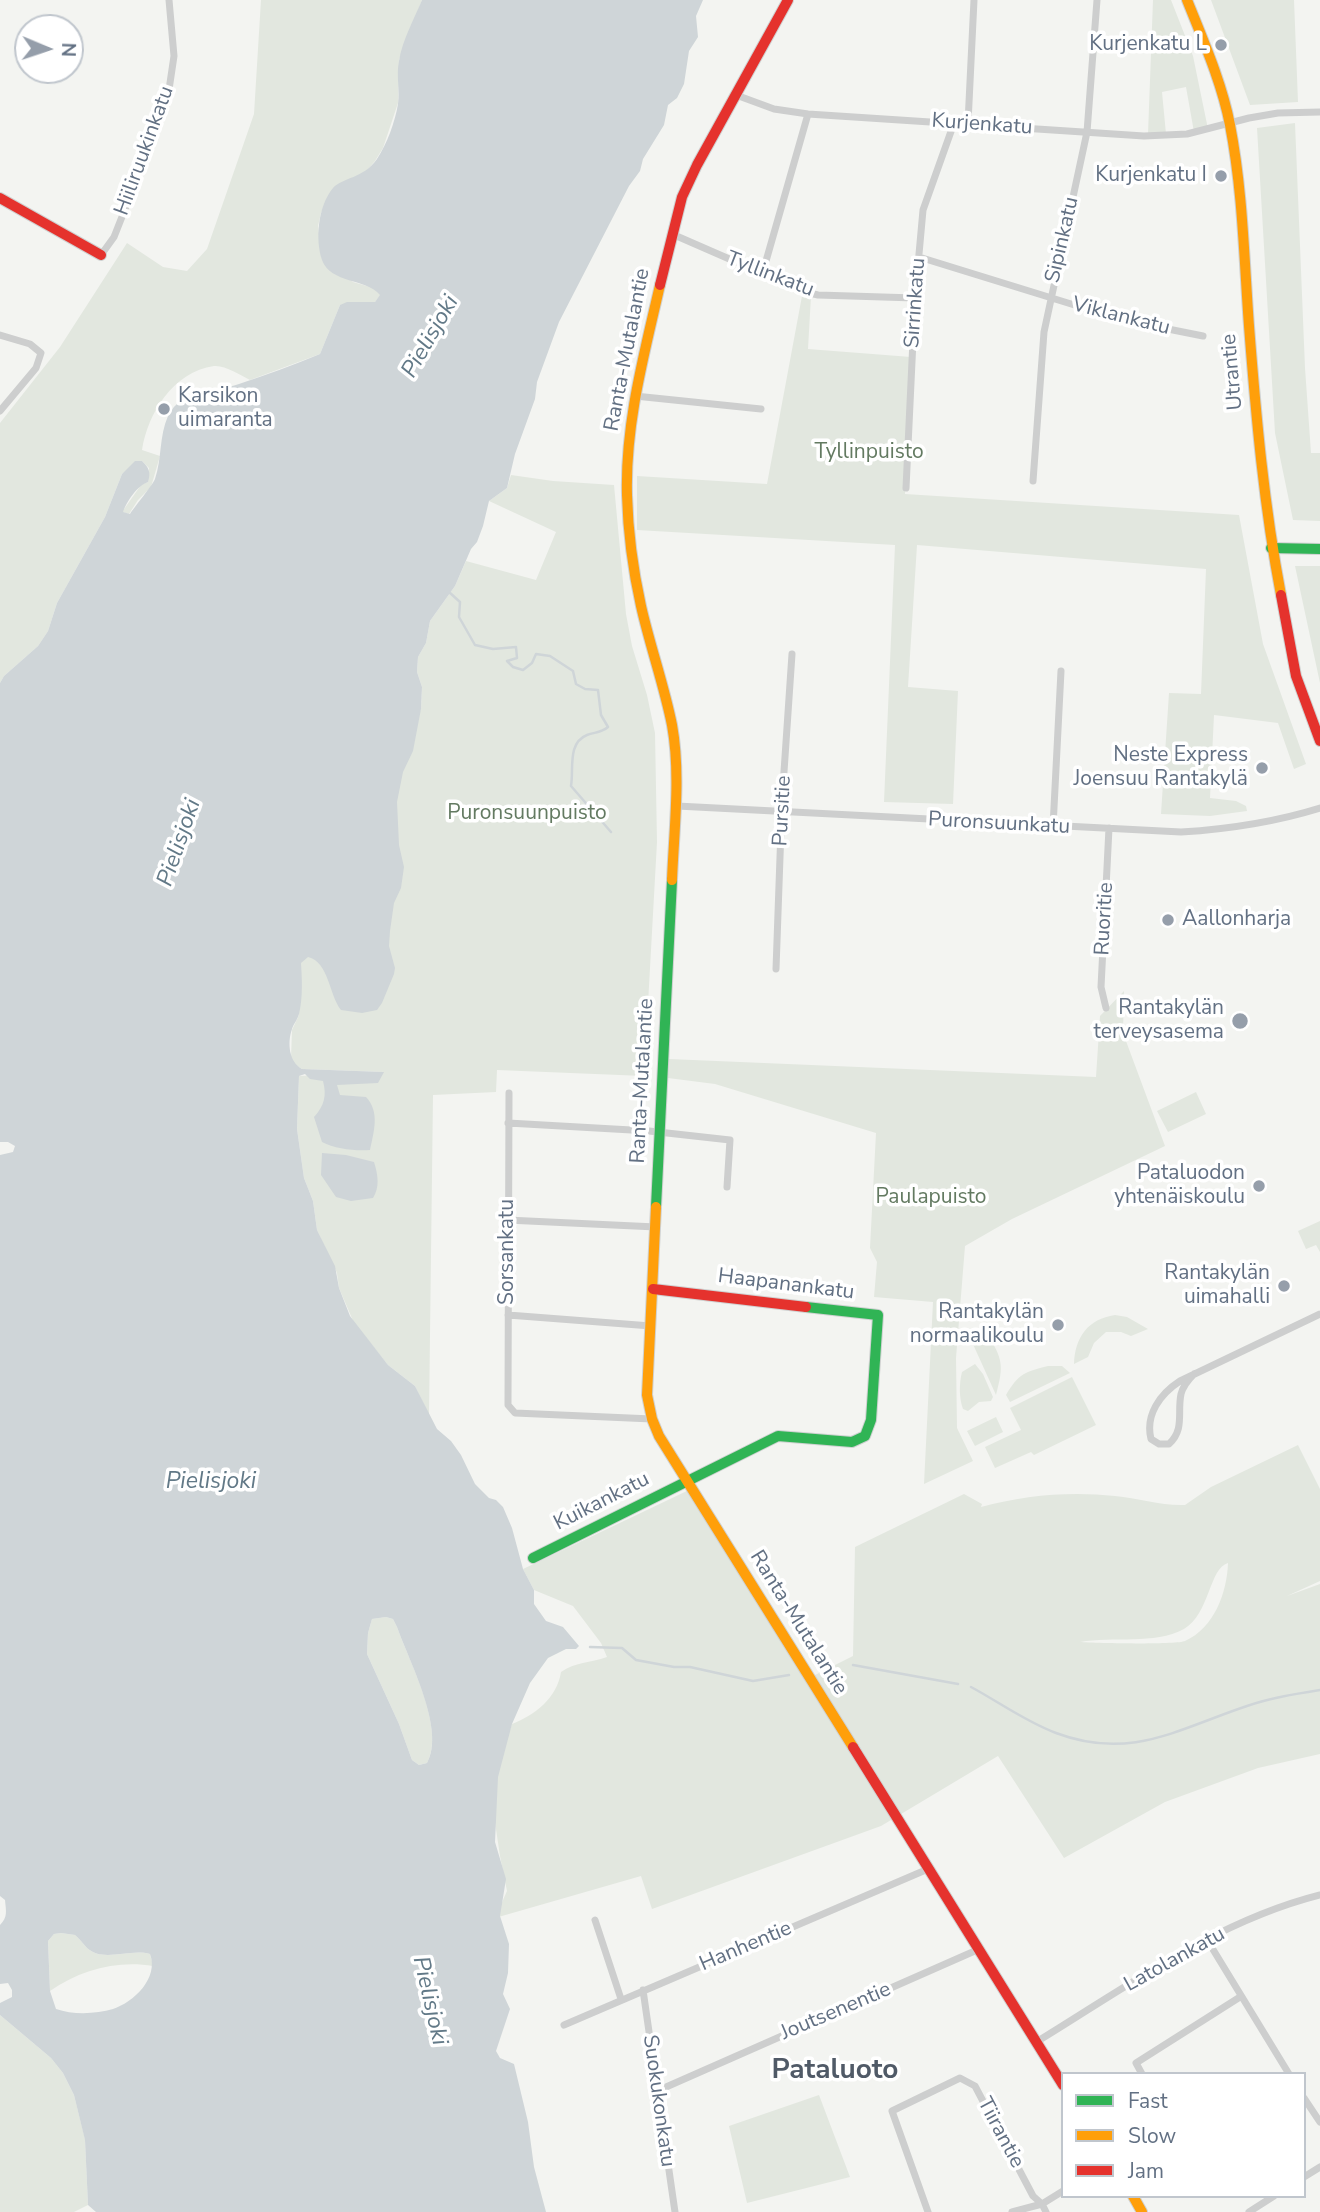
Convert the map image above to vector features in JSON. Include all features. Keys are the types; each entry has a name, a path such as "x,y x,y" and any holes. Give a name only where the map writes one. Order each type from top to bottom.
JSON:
{"street":[{"name":"Hiiliruukinkatu","path":"101,255 114,237 167,103 174,56 169,0"},
{"name":"Ranta-Mutalantie","path":"789,0 696,165 682,197 671,234 635,396 628,446 627,495 631,549 641,606 672,727 677,806 647,1395 652,1419 688,1481 1061,2081"},
{"path":"968,123 974,0"},
{"name":"Sipinkatu","path":"1034,481 1044,332 1087,132 1097,0"},
{"name":"Utrantie","path":"1187,0 1208,52 1230,123 1242,206 1258,441 1271,548 1296,676 1320,741"},
{"name":"Kurjenkatu","path":"736,95 774,109 808,114 1144,136 1187,134 1278,113 1320,112"},
{"path":"762,275 808,114"},
{"name":"Sirrinkatu","path":"906,488 915,298 923,210 954,124"},
{"path":"0,198 101,255"},
{"name":"Tyllinkatu","path":"671,234 805,292 818,295 915,298"},
{"name":"Viklankatu","path":"919,257 1123,320 1203,336"},
{"path":"0,335 30,344 41,353 36,368 0,411"},
{"path":"635,396 761,409"},
{"path":"1271,548 1320,549"},
{"name":"Pursitie","path":"776,969 792,654"},
{"path":"1053,827 1061,671"},
{"name":"Puronsuunkatu","path":"677,806 1181,832 1219,830 1286,818 1320,808"},
{"name":"Ruoritie","path":"1106,1008 1101,987 1109,828"},
{"name":"Sorsankatu","path":"509,1093 507,1220 510,1410 515,1413 652,1419"},
{"path":"508,1123 659,1132 730,1140 727,1187"},
{"path":"507,1220 656,1227"},
{"name":"Haapanankatu","path":"653,1289 878,1315 871,1420 865,1436"},
{"path":"1194,1374 1185,1385 1181,1396 1179,1431 1169,1444 1159,1444 1151,1439 1148,1428 1152,1412 1162,1396 1177,1382 1320,1314"},
{"path":"508,1315 651,1326"},
{"name":"Kuikankatu","path":"533,1558 778,1436 852,1442 865,1436"},
{"name":"Hanhentie","path":"564,2025 928,1869"},
{"name":"Latolankatu","path":"1038,2041 1206,1938 1288,1904 1320,1895"},
{"path":"595,1920 621,2000"},
{"path":"1206,1938 1288,2072"},
{"name":"Joutsenentie","path":"657,2091 977,1950"},
{"name":"Suokukonkatu","path":"643,1990 675,2212"},
{"path":"1141,2072 1136,2063 1240,1997"},
{"name":"Tiirantie","path":"928,2212 892,2111 960,2078 975,2086 1032,2196 1042,2204"},
{"path":"1306,2101 1320,2122"},
{"path":"1012,2212 1042,2204 1061,2192"},
{"path":"1249,2212 1271,2198"},
{"path":"1042,2204 1046,2212"}],"green space":[{"path":"261,0 422,0 399,60 398,103 383,148 364,174 334,188 321,213 318,226 322,259 353,282 374,288 381,295 375,302 340,305 320,354 250,380 228,369 214,366 186,376 175,385 157,409 145,436 142,450 160,456 151,487 129,514 122,512 141,485 148,482 149,468 142,461 122,474 105,517 57,603 48,631 38,646 4,676 0,683 0,423 60,347 127,243 163,267 187,271 207,249 254,114"},
{"path":"1153,0 1171,0 1193,56 1208,129 1194,132 1186,87 1162,92 1166,134 1148,134"},
{"path":"1211,0 1294,0 1298,102 1250,105"},
{"path":"1295,123 1305,368 1311,453 1320,453 1320,521 1293,520 1275,433 1257,128"},
{"name":"Tyllinpuisto","path":"802,296 811,296 808,349 911,357 905,494 1239,515 1263,644 1306,764 1294,769 1278,723 1214,715 1210,798 1236,801 1246,806 1247,811 1210,816 1161,814 1169,693 1201,694 1206,569 917,545 908,687 958,691 953,804 884,802 895,545 637,530 637,476 767,484"},
{"name":"Puronsuunpuisto","path":"511,475 614,485 626,614 655,733 657,842 644,1076 497,1070 496,1092 433,1095 429,1415 415,1386 388,1365 354,1323 339,1288 337,1273 317,1230 313,1201 304,1178 297,1129 299,1076 384,1072 302,1069 295,1065 291,1058 292,1030 299,1015 297,955 421,709 422,687 417,672 418,657 426,643 430,621 455,586 466,561 536,580 556,532 489,501 507,488"},
{"path":"1295,566 1320,566 1320,683"},
{"name":"Paulapuisto","path":"1124,991 1123,1033 1165,1146 1012,1219 965,1246 956,1358 957,1428 973,1461 924,1484 933,1302 874,1297 877,1262 870,1248 876,1133 715,1084 668,1078 669,1059 1096,1077 1100,1016"},
{"path":"1196,1092 1206,1114 1168,1132 1157,1111"},
{"path":"1320,1221 1320,1252 1316,1245 1306,1249 1298,1231"},
{"path":"1115,1315 1127,1317 1148,1329 1131,1336 1121,1332 1106,1332 1094,1343 1088,1357 1074,1364 1080,1338 1090,1325"},
{"path":"987,1333 1000,1363 996,1395 972,1342"},
{"path":"975,1364 983,1374 993,1397 991,1401 979,1402 968,1411 963,1409 961,1400 961,1377 962,1372"},
{"path":"1048,1366 1062,1366 1070,1373 1010,1402 1006,1395 1019,1378 1028,1372"},
{"path":"1072,1377 1096,1425 1034,1455 1031,1452 995,1468 985,1447 1021,1430 1010,1408"},
{"path":"996,1417 1003,1432 975,1446 967,1431"},
{"path":"1298,1445 1320,1489 1320,1581 1287,1596 1320,1584 1320,1754 1258,1768 1165,1802 1064,1858 998,1756 881,1826 652,1909 641,1876 495,1918 507,1891 493,1809 494,1773 512,1724 529,1716 550,1698 561,1672 577,1664 607,1657 601,1643 573,1606 534,1590 523,1569 689,1490 805,1680 853,1656 855,1547 964,1494 982,1504 981,1507 1031,1497 1065,1494 1115,1496 1185,1505 1211,1487","holes":["1228,1563 1222,1597 1211,1619 1204,1628 1185,1641 1080,1642 1147,1639 1184,1629 1193,1622 1217,1573"]},
{"path":"372,1619 393,1619 397,1627 424,1695 432,1732 432,1749 427,1763 419,1765 412,1760 399,1724 367,1654"},
{"path":"54,1934 75,1935 87,1948 101,1954 150,1954 153,1966 126,1964 99,1968 74,1977 50,1991 48,1941"},
{"path":"0,2015 51,2058 63,2073 74,2095 85,2139 88,2205 74,2212 0,2212"},
{"path":"819,2095 850,2177 747,2203 729,2126"}],"water":[{"name":"Pielisjoki","path":"422,0 703,0 696,16 698,37 689,51 684,84 677,98 668,105 664,125 643,159 640,171 629,186 559,322 537,382 535,399 515,454 507,488 489,501 477,542 471,549 455,586 430,621 426,643 418,657 417,672 422,687 421,709 413,751 403,772 397,802 399,845 404,867 390,931 389,946 394,974 377,1010 362,1013 341,1010 325,972 315,960 308,957 301,963 300,1008 290,1040 290,1052 294,1062 302,1069 384,1072 378,1083 337,1085 340,1095 366,1097 370,1103 375,1122 370,1150 345,1149 322,1142 314,1117 324,1100 323,1081 310,1079 305,1074 299,1076 297,1129 304,1178 313,1201 317,1230 335,1266 339,1288 350,1316 388,1365 415,1386 437,1429 451,1441 461,1455 475,1484 503,1507 512,1528 523,1569 534,1590 534,1604 546,1621 563,1627 579,1646 548,1658 530,1683 512,1724 498,1777 495,1842 506,1879 500,1916 509,1944 508,1973 503,1994 510,2009 496,2051 500,2058 514,2064 528,2122 534,2167 546,2212 96,2212 88,2205 85,2140 74,2095 63,2073 51,2058 0,2015 0,2003 12,1997 12,1990 8,1983 0,1984 0,1925 6,1911 5,1900 0,1896 0,1155 13,1152 15,1146 0,1142 0,683 4,676 38,646 48,631 57,603 105,517 122,474 135,461 142,461 148,468 148,482 136,490 123,512 130,514 155,479 165,424 174,407 190,396 239,384 320,354 340,305 347,302 375,302 380,295 327,268 320,252 319,223 324,204 333,188 372,166 381,153 393,125 398,104 398,72 405,38","holes":["372,1619 393,1619 397,1627 424,1695 432,1733 432,1749 427,1763 419,1765 412,1760 399,1724 367,1654","54,1934 75,1935 87,1948 101,1954 150,1954 152,1963 148,1980 129,2001 113,2009 84,2013 56,2009 50,1991 48,1941"]},
{"path":"322,1153 346,1155 374,1162 378,1181 373,1198 351,1201 336,1197 321,1175"}],"waterway":[{"path":"449,592 460,602 459,617 475,645 493,649 516,647 517,658 507,661 513,667 523,670 532,663 536,654 550,656 573,671 576,684 585,689 598,690 601,715 608,727 587,735 576,744 571,786 611,832"},
{"path":"590,1647 622,1648 636,1660 690,1667 753,1681 789,1675"},
{"path":"853,1665 958,1684"},
{"path":"971,1687 1023,1718 1056,1733 1083,1741 1107,1744 1153,1739 1256,1703 1320,1690"}],"traffic: fast":[{"path":"1271,548 1320,549"},
{"path":"656,1207 672,880"},
{"path":"533,1558 778,1436 852,1442 865,1436 871,1420 878,1315 806,1307"}],"traffic: slow":[{"path":"1187,0 1222,93 1234,150 1261,461 1281,595"},
{"path":"660,285 632,416 627,495 638,592 669,710 675,744 676,802 672,880"},
{"path":"656,1207 647,1395 652,1419 659,1436 853,1747"},
{"path":"1134,2198 1142,2212"}],"traffic: jam":[{"path":"660,285 682,197 788,0"},
{"path":"0,198 101,255"},
{"path":"1281,595 1296,676 1320,741"},
{"path":"653,1289 806,1307"},
{"path":"853,1747 1061,2082"}],"place":[{"name":"Kurjenkatu L","path":"1221,45"},
{"name":"Kurjenkatu I","path":"1221,176"},
{"name":"Karsikon uimaranta","path":"164,409"},
{"name":"Neste Express Joensuu Rantakylä","path":"1262,768"},
{"name":"Aallonharja","path":"1168,920"},
{"name":"Rantakylän terveysasema","path":"1240,1021"},
{"name":"Pataluodon yhtenäiskoulu","path":"1259,1186"},
{"name":"Rantakylän uimahalli","path":"1284,1286"},
{"name":"Rantakylän normaalikoulu","path":"1058,1325"}],"district":[{"name":"Pataluoto","path":"835,2071"}]}
